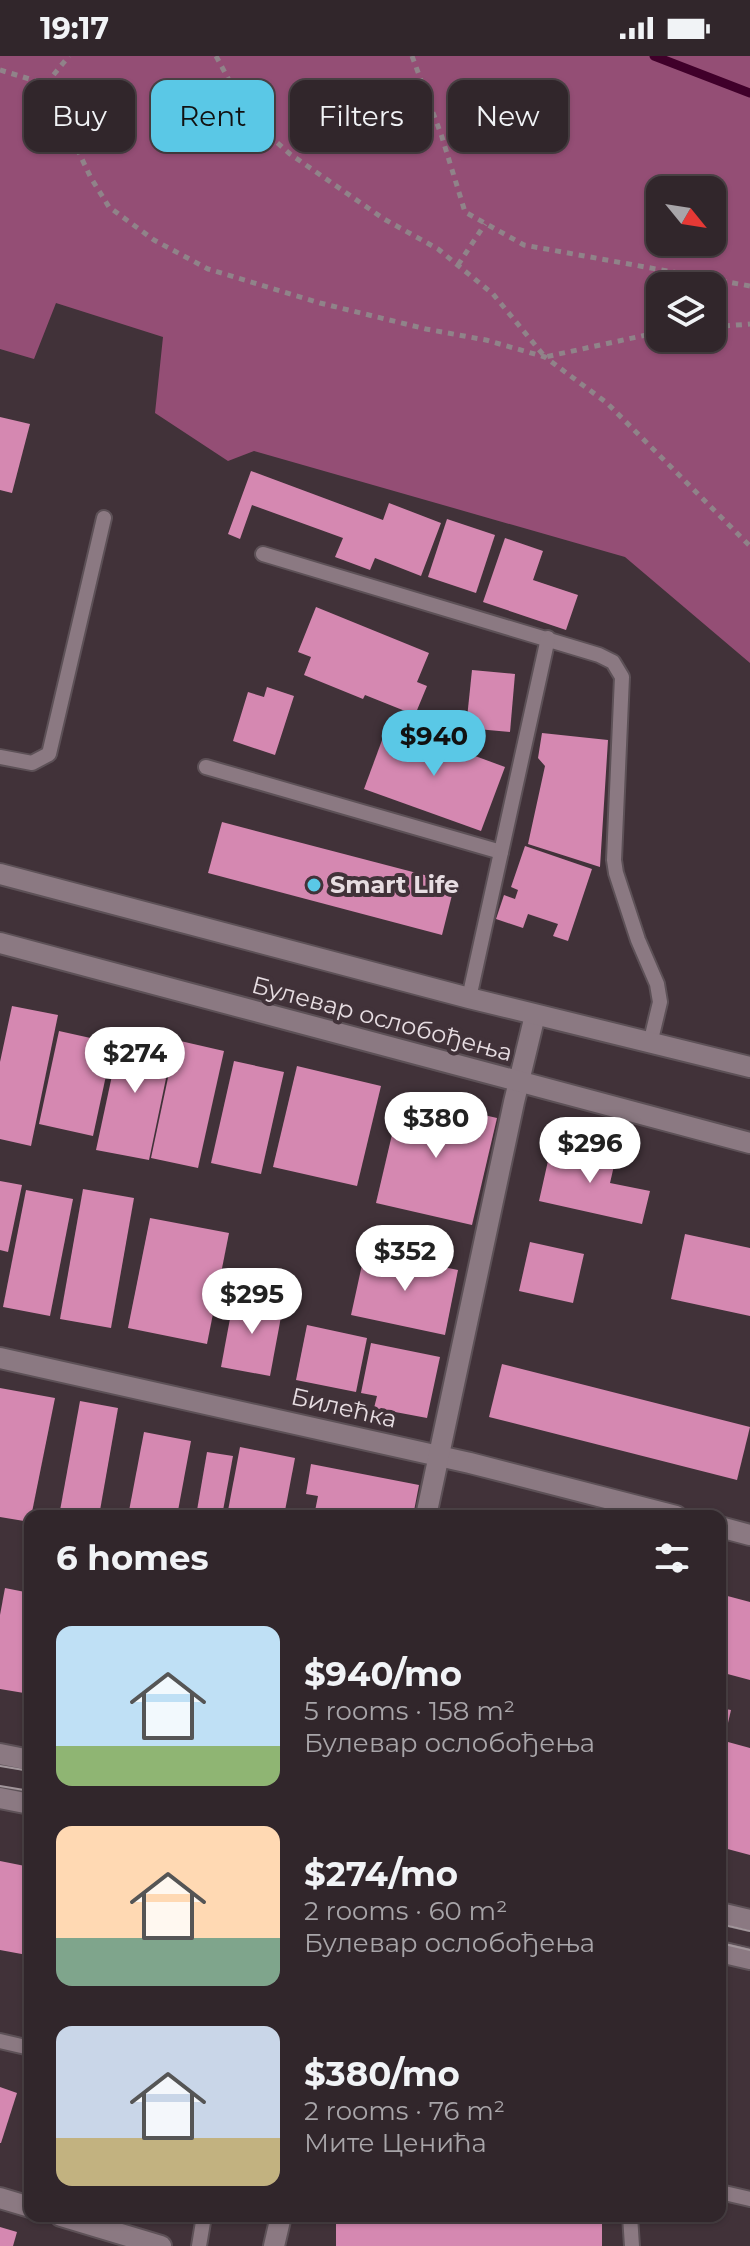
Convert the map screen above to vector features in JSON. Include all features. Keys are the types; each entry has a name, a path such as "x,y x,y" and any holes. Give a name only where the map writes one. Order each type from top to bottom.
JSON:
{"main road":[{"name":"Булевар ослобођења","path":"0,874 535,1015 750,1067"},
{"name":"Булевар ослобођења","path":"0,943 750,1143"},
{"path":"427,1510 535,1015"},
{"name":"Билећка","path":"0,1358 438,1456 652,1510"},
{"path":"726,1529 750,1535"},
{"path":"0,1754 24,1759"},
{"path":"0,1798 24,1803"},
{"path":"726,1914 750,1920"},
{"path":"726,1953 750,1959"},
{"path":"0,2198 24,2205"},
{"path":"81,2222 161,2246"},
{"path":"274,2246 280,2222"}],"lane":[{"path":"0,757 32,763 49,754 104,518"},
{"path":"263,554 548,638 613,662 622,677 614,860 638,940 657,984 660,1002 650,1044"},
{"path":"469,998 548,638"},
{"path":"206,767 501,852"},
{"path":"0,2041 24,2047"},
{"path":"726,2193 750,2199"},
{"path":"199,2246 203,2222"},
{"path":"630,2222 632,2246"}],"path":[{"path":"49,80 69,56"},
{"path":"216,56 250,119 290,154 384,219 438,249 493,294 545,357 607,403 750,546"},
{"path":"412,56 465,212 524,245 750,286"},
{"path":"0,70 33,80"},
{"path":"79,152 109,207 154,240 208,269 320,303 486,340 545,357 646,335"},
{"path":"458,265 485,224"},
{"path":"726,326 750,324"}],"shaded area":[{"path":"0,56 750,56 750,663 625,557 254,451 228,461 155,413 163,337 56,303 34,359 0,349"}],"building":[{"path":"0,417 30,424 12,493 0,490"},
{"path":"251,471 383,520 389,503 441,523 421,576 375,558 370,570 335,557 343,538 252,505 240,539 228,534"},
{"path":"447,519 495,535 476,593 428,577"},
{"path":"505,538 543,551 533,580 578,595 566,630 483,602"},
{"path":"316,607 429,653 417,682 427,686 415,715 365,695 363,699 304,675 311,657 298,652"},
{"path":"472,670 515,674 510,732 466,728"},
{"path":"267,687 294,696 275,755 233,741 248,692 264,697"},
{"path":"388,724 505,767 481,831 364,789"},
{"path":"542,733 608,740 600,867 528,844 545,766 538,758"},
{"path":"222,822 455,883 442,935 208,873"},
{"path":"525,846 592,869 568,941 553,936 558,924 528,914 523,928 496,919 504,895 515,899 518,890 511,887"},
{"path":"12,1006 58,1015 31,1146 0,1139 0,1062"},
{"path":"122,1029 174,1040 149,1160 96,1150"},
{"path":"59,1031 113,1043 93,1136 39,1124"},
{"path":"176,1040 224,1051 198,1168 151,1158"},
{"path":"234,1061 284,1072 261,1174 211,1163"},
{"path":"297,1066 381,1086 357,1186 273,1167"},
{"path":"401,1096 497,1118 472,1225 376,1203"},
{"path":"552,1143 616,1157 610,1183 650,1191 642,1224 539,1201"},
{"path":"0,1181 22,1185 8,1252 0,1250"},
{"path":"83,1189 134,1198 111,1328 60,1319"},
{"path":"26,1190 73,1199 50,1316 3,1307"},
{"path":"150,1218 229,1233 207,1344 128,1328"},
{"path":"685,1234 750,1248 750,1316 671,1299"},
{"path":"530,1242 584,1254 573,1303 519,1291"},
{"path":"365,1251 458,1270 445,1335 351,1315"},
{"path":"234,1297 283,1306 270,1376 221,1367"},
{"path":"307,1325 367,1338 356,1392 296,1380"},
{"path":"371,1343 440,1357 427,1418 374,1408 377,1396 361,1393"},
{"path":"502,1364 750,1427 737,1480 489,1417"},
{"path":"0,1388 55,1398 32,1510 24,1510 24,1521 0,1517"},
{"path":"80,1401 118,1408 100,1510 60,1510"},
{"path":"144,1432 191,1441 178,1510 129,1510"},
{"path":"240,1447 295,1458 285,1510 228,1510"},
{"path":"207,1452 233,1456 223,1510 197,1510"},
{"path":"311,1464 419,1485 414,1510 315,1510 318,1496 306,1494"},
{"path":"5,1588 24,1592 24,1693 0,1689 0,1615"},
{"path":"726,1596 750,1602 750,1680 726,1674"},
{"path":"726,1709 731,1710 726,1732"},
{"path":"728,1742 750,1748 750,1855 726,1849"},
{"path":"0,1861 24,1866 24,1954 0,1950"},
{"path":"0,2087 17,2093 1,2143 0,2143"},
{"path":"336,2222 602,2222 602,2246 336,2246"},
{"path":"0,2227 17,2232 13,2246 0,2246"}],"waterway":[{"path":"654,56 750,93"}],"tram line":[{"path":"0,1766 24,1770"},
{"path":"0,1786 24,1790"},
{"path":"726,1925 750,1931"},
{"path":"726,1944 750,1950"}],"place":[{"name":"Smart Life","path":"314,885"}]}
